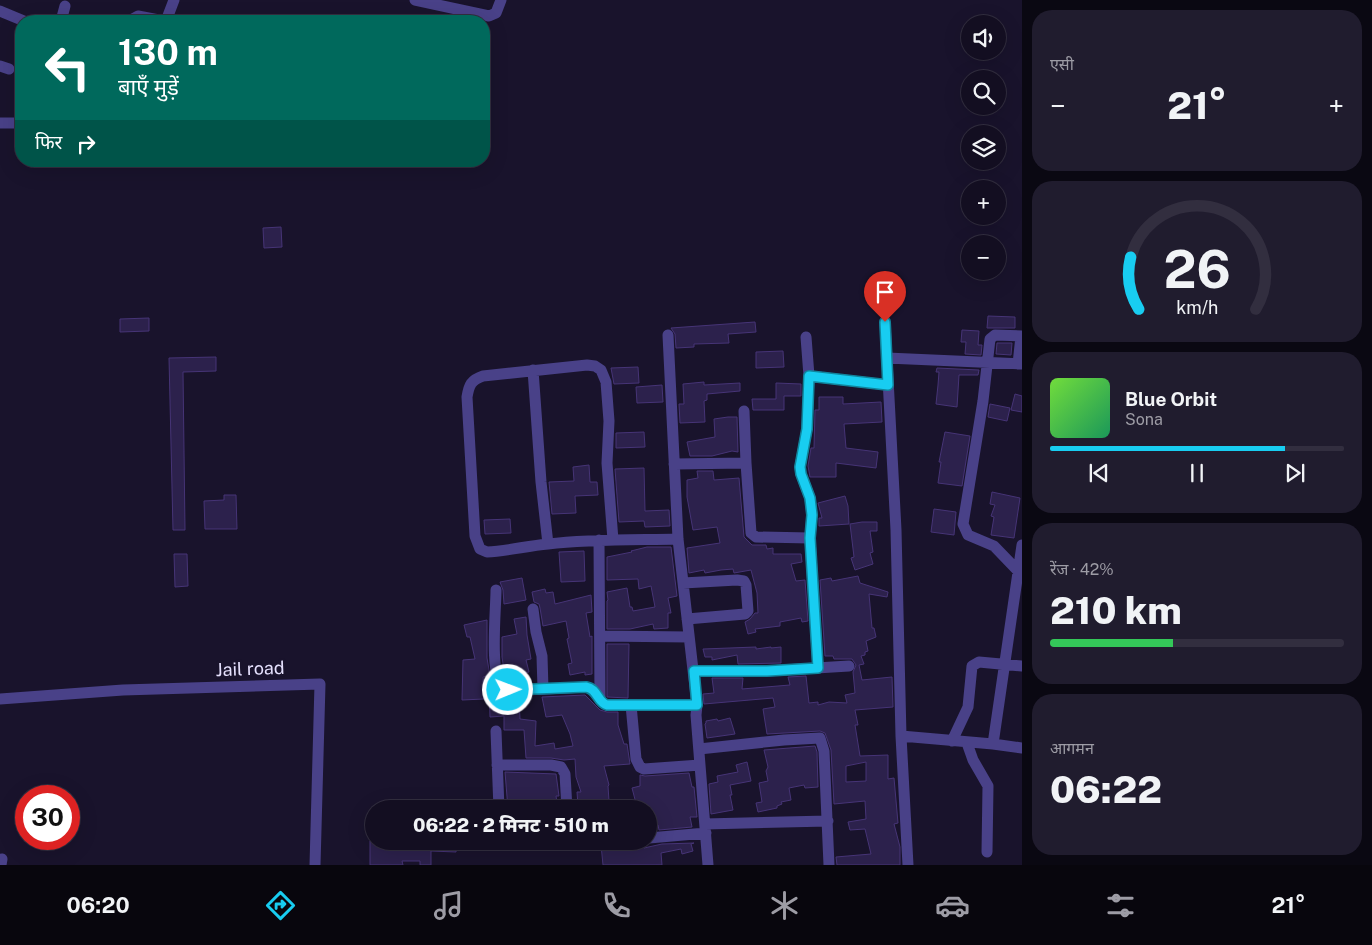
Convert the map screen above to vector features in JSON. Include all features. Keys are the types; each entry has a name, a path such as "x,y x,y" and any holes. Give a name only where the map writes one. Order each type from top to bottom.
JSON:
{"street":[{"path":"168,15 174,0"},
{"path":"415,0 484,15"},
{"path":"490,16 496,13 501,0"},
{"path":"63,15 65,6"},
{"path":"0,11 15,17"},
{"path":"0,123 15,123"},
{"path":"885,322 896,530 901,736 908,865"},
{"path":"887,358 988,363 1020,364 1021,336 1000,334 992,336 990,339 988,363 963,524 968,535 994,546 1018,570"},
{"path":"668,335 678,540 694,671 708,865"},
{"path":"806,337 809,376 807,429 800,467 810,498 812,515 810,538 818,668"},
{"path":"613,540 607,463 609,412 605,375 595,366 587,365 483,376 470,383 468,397 475,536 480,549 487,552 599,540 613,540 678,540"},
{"path":"533,370 541,482 548,544"},
{"path":"809,376 888,385"},
{"path":"744,412 751,533 756,537 810,538"},
{"path":"674,464 746,463"},
{"path":"599,540 600,699"},
{"path":"993,744 1022,545"},
{"path":"683,583 742,580 746,584 748,611 745,614 687,619"},
{"path":"496,590 494,655 498,683 503,689 590,688 603,704 607,705 697,705"},
{"path":"533,609 542,656 543,689"},
{"path":"600,636 689,637"},
{"path":"952,741 968,706 972,666 974,663 1022,666"},
{"path":"694,671 767,671 849,666"},
{"name":"Jail road","path":"0,699 123,690 320,684 315,865"},
{"path":"630,706 636,759 640,767 644,769 700,765"},
{"path":"496,731 498,800"},
{"path":"901,736 1022,748"},
{"path":"699,749 820,738 824,751 829,865"},
{"path":"967,742 973,760 988,786 987,852"},
{"path":"497,765 551,765 561,767 565,774 566,800"},
{"path":"657,837 705,828 828,821"}],"building":[{"path":"281,227 282,247 264,248 263,228"},
{"path":"988,316 1015,317 1015,328 987,328"},
{"path":"149,318 149,331 120,332 120,319"},
{"path":"755,322 756,332 728,334 729,343 694,344 694,347 676,348 675,334 671,328"},
{"path":"962,330 979,331 978,345 982,345 981,355 965,354 966,342 961,342"},
{"path":"997,343 1012,343 1011,355 996,354"},
{"path":"783,351 784,367 756,368 756,352"},
{"path":"216,357 216,371 183,372 185,530 173,530 169,358"},
{"path":"638,367 639,383 614,384 611,368"},
{"path":"937,368 979,370 978,375 959,375 957,407 936,404 939,372 936,372"},
{"path":"704,382 704,385 740,383 740,391 707,394 707,400 704,401 705,422 680,423 679,404 684,404 683,384"},
{"path":"776,383 801,384 801,396 784,396 784,410 753,410 752,399 776,399"},
{"path":"662,385 663,402 637,403 636,387"},
{"path":"1015,394 1022,396 1022,412 1011,410"},
{"path":"819,397 843,397 843,404 881,402 882,422 844,424 846,448 878,452 876,468 836,463 836,477 810,477 808,466 811,448 814,448 815,410 819,410"},
{"path":"990,404 1010,408 1007,421 988,417"},
{"path":"737,417 738,452 732,451 712,456 690,456 687,442 715,437 714,419"},
{"path":"644,432 645,447 616,448 616,433"},
{"path":"945,432 970,436 962,486 938,483 941,462 939,462"},
{"path":"589,465 590,482 597,482 598,495 575,496 576,513 552,514 549,482 574,481 573,467"},
{"path":"644,468 645,511 669,510 670,526 645,527 644,521 619,522 615,469"},
{"path":"697,471 713,471 714,480 739,478 744,537 752,545 766,545 767,549 773,548 773,554 801,554 802,562 791,564 796,581 805,580 808,621 802,622 801,618 780,622 780,626 755,629 756,632 748,634 745,622 755,613 758,613 757,593 751,570 734,573 733,569 705,573 704,570 689,573 687,548 720,543 717,527 693,530 687,497 687,480 698,478"},
{"path":"992,492 1020,498 1014,538 991,535 994,517 991,516 995,505 990,504"},
{"path":"224,495 236,495 237,529 205,529 204,501 224,500"},
{"path":"845,496 848,506 849,524 819,526 819,518 822,518 818,503"},
{"path":"934,509 956,512 954,535 931,532"},
{"path":"510,519 511,533 485,534 484,520"},
{"path":"877,522 877,531 870,531 873,552 870,553 873,564 855,570 851,558 854,557 850,524"},
{"path":"647,547 671,547 677,596 668,598 671,613 668,613 668,628 654,629 653,624 630,629 607,629 607,592 627,588 630,607 632,607 633,611 655,607 651,586 639,589 638,579 607,580 607,557"},
{"path":"584,551 585,581 561,582 559,552"},
{"path":"174,554 187,554 188,586 175,587"},
{"path":"858,576 860,583 888,592 887,597 869,594 872,628 874,628 876,637 866,641 868,651 865,652 865,655 861,656 864,664 859,665 862,680 892,677 893,707 855,710 858,725 855,725 860,756 888,755 888,779 894,778 898,823 894,824 900,847 900,865 837,865 836,857 871,854 865,829 850,830 848,822 866,819 865,801 834,804 831,750 825,733 820,731 767,734 763,709 775,707 773,698 704,704 703,694 714,693 712,678 743,678 742,689 790,685 788,677 806,676 809,703 818,702 818,705 829,702 847,703 845,695 855,693 853,672 856,665 852,659 834,659 833,656 825,656 820,580 831,578 832,581","holes":["866,762 866,781 846,782 846,766"]},
{"path":"522,578 526,600 504,604 503,590 500,582"},
{"path":"545,589 546,593 553,592 555,604 591,595 592,612 586,613 590,637 592,636 592,674 585,675 585,672 570,675 568,664 572,663 567,639 569,638 566,621 543,626 539,604 534,602 532,592"},
{"path":"526,617 531,659 526,660 529,672 505,677 502,637 517,634 514,619"},
{"path":"487,620 487,658 490,676 483,677 484,699 462,700 463,660 475,659 470,637 467,637 464,625"},
{"path":"607,644 629,644 628,698 607,697"},
{"path":"756,647 756,649 781,647 781,663 738,664 737,655 712,660 712,657 705,657 703,649"},
{"path":"489,693 497,693 498,698 519,697 520,719 536,721 535,746 554,743 555,749 573,746 562,715 546,717 542,697 585,695 600,710 618,712 618,725 624,744 627,744 630,764 604,766 609,785 609,800 578,800 577,792 581,792 576,777 575,759 526,758 524,730 504,730 504,716 490,717"},
{"path":"730,718 735,734 707,738 706,721"},
{"path":"815,746 817,752 818,787 805,788 804,785 789,788 791,800 781,802 782,804 777,806 777,808 758,812 756,803 762,802 759,783 768,781 766,771 768,767 764,750"},
{"path":"747,762 751,781 730,785 733,810 711,814 709,784 718,782 717,776 738,772 736,765"},
{"path":"505,772 556,774 559,796 556,796 557,800 507,800"},
{"path":"689,773 692,787 694,787 697,817 690,817 692,827 659,830 657,825 657,800 635,800 632,788 640,786 640,775"},
{"path":"694,843 691,844 693,851 682,854 681,849 661,853 662,865 603,865 602,850 657,850 657,845 662,844"},
{"path":"370,850 456,850 456,852 431,851 431,865 420,865 420,861 402,861 403,865 370,865"}],"route":[{"path":"508,690 586,687 593,690 603,704 611,706 697,705 694,671 767,671 818,668 810,538 812,515 810,498 800,467 807,429 809,376 888,385 885,322"}]}
